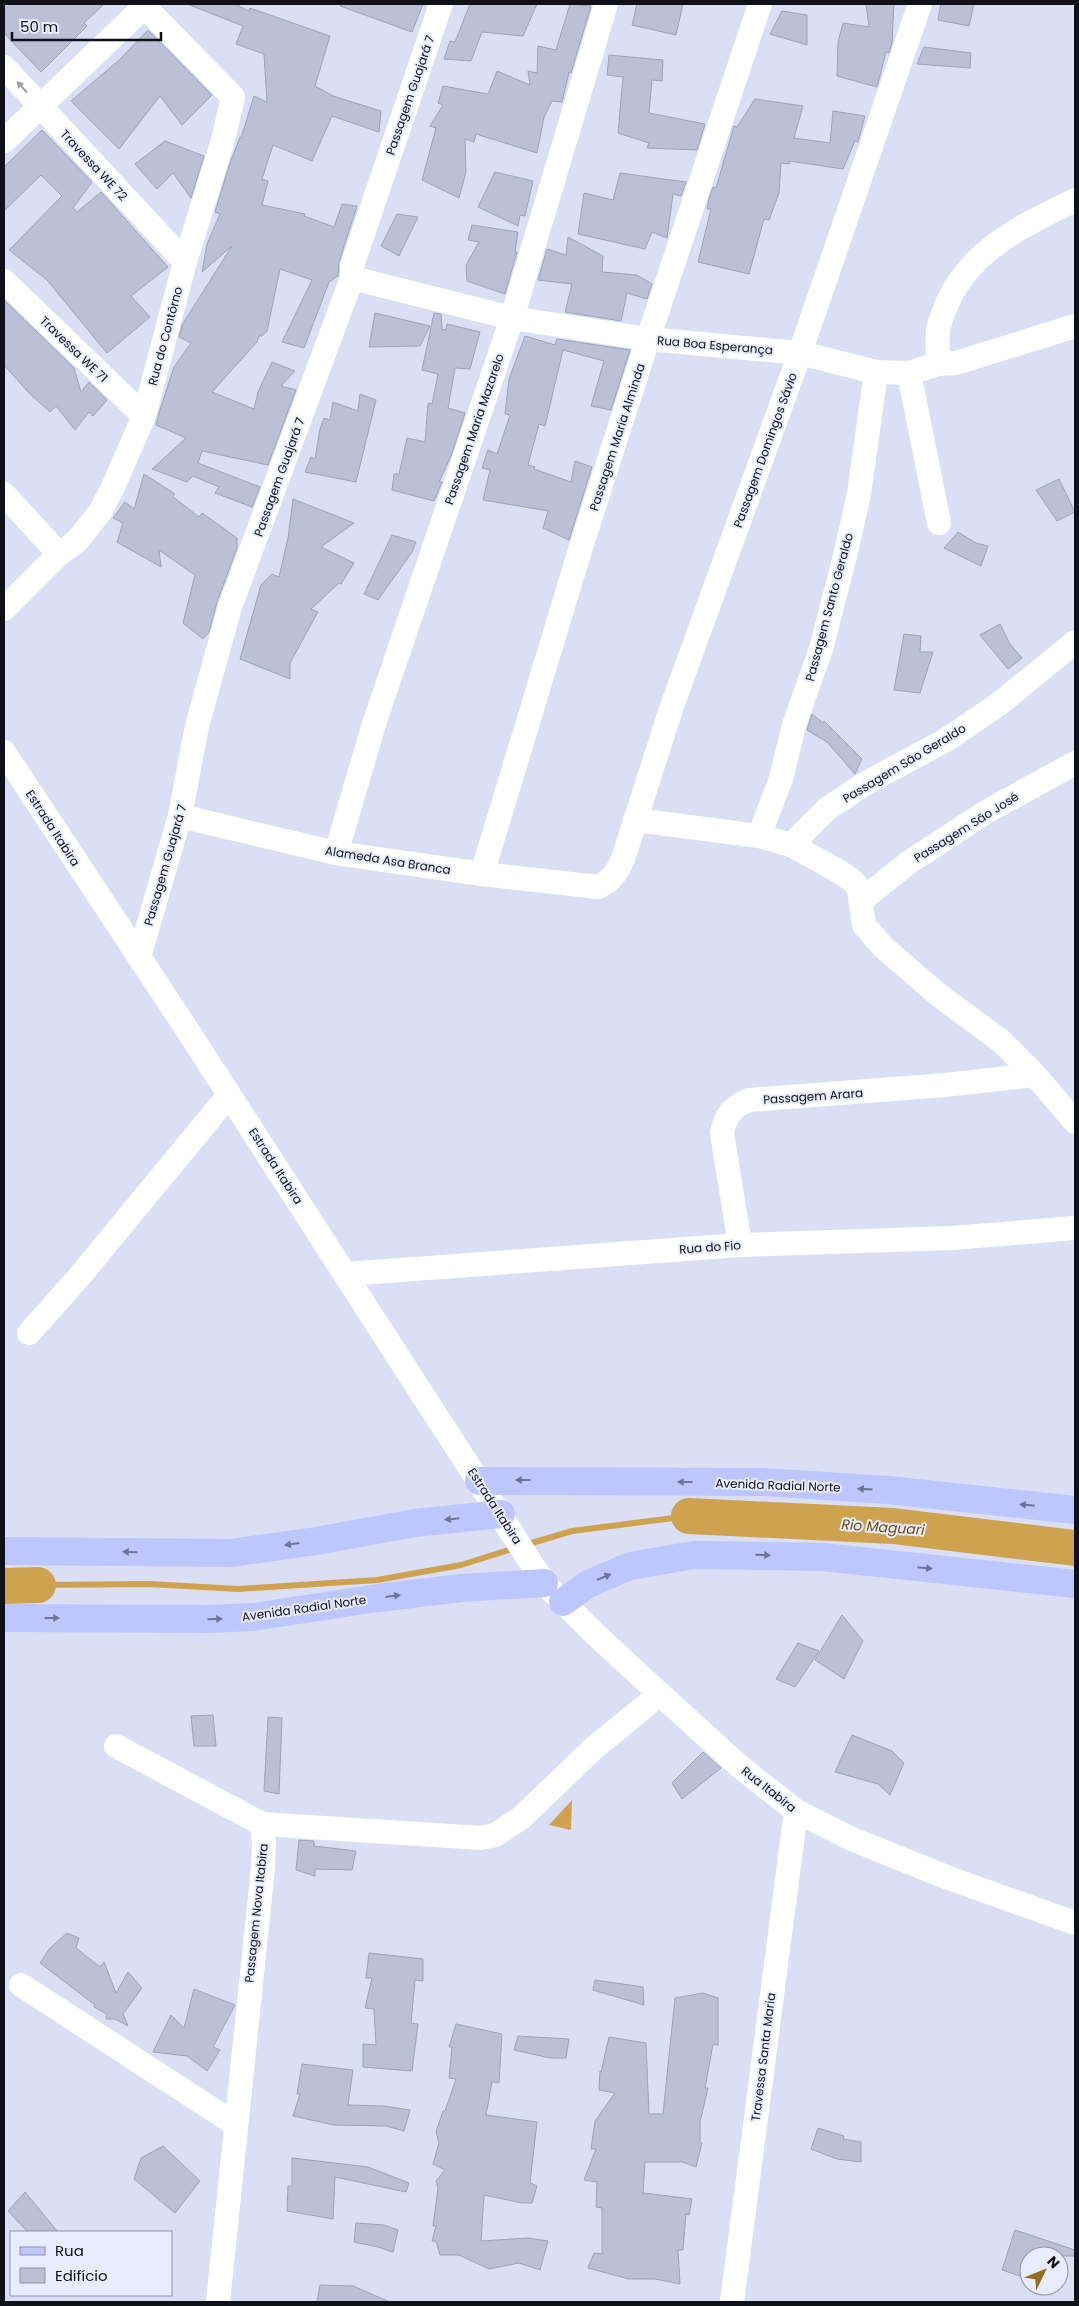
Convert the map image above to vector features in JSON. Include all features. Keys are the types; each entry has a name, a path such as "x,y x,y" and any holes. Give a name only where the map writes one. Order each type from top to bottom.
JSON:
{"main road":[{"name":"Avenida Radial Norte","path":"480,1481 762,1482 888,1490 1075,1510"},
{"path":"4,1551 231,1553 316,1541 415,1523 501,1514"},
{"path":"563,1602 588,1584 630,1566 694,1555 823,1556 1075,1584"},
{"name":"Avenida Radial Norte","path":"4,1618 253,1617 406,1594 462,1588 544,1583"}],"street":[{"name":"Passagem Guajará 7","path":"139,957 180,816 197,726 230,608 352,278 352,266 441,4"},
{"name":"Passagem Maria Mazarelo","path":"336,853 376,722 512,318 606,4"},
{"name":"Passagem Maria Alminda","path":"482,874 579,556 648,339 760,4"},
{"name":"Passagem Domingos Sávio","path":"598,887 608,883 619,869 671,709 800,353 920,4"},
{"name":"Rua do Contôrno","path":"4,609 59,554 77,541 100,512 113,487 144,416 185,262 223,140 233,97 145,5"},
{"path":"4,140 145,5"},
{"name":"Travessa WE 72","path":"4,67 185,262"},
{"path":"938,364 938,329 948,302 959,281 971,266 987,249 1075,200"},
{"name":"Rua Boa Esperança","path":"352,278 512,318 648,339 800,353 876,372 909,373 938,364 956,363 1075,326"},
{"name":"Travessa WE 71","path":"4,281 144,416"},
{"name":"Passagem Santo Geraldo","path":"759,836 781,779 794,724 821,649 845,556 859,494 876,372"},
{"path":"909,373 939,523"},
{"path":"4,494 59,554"},
{"name":"Passagem São Geraldo","path":"791,845 827,809 866,783 946,740 999,704 1075,642"},
{"name":"Estrada Itabira","path":"4,752 346,1274 544,1583"},
{"name":"Passagem São José","path":"862,900 908,863 986,812 1075,763"},
{"name":"Alameda Asa Branca","path":"180,816 336,853 482,874 598,887"},
{"path":"635,820 759,836 791,845 853,881 859,889 862,900 864,925 883,947 940,996 1001,1041 1035,1075 1075,1122"},
{"name":"Passagem Arara","path":"740,1245 722,1133 724,1121 737,1105 749,1100 945,1085 1035,1075"},
{"path":"29,1332 79,1278 229,1095"},
{"name":"Rua do Fio","path":"346,1274 740,1245 954,1238 1075,1228"},
{"name":"Rua Itabira","path":"544,1583 660,1694 738,1765 796,1811 852,1839 946,1877 1075,1923"},
{"path":"116,1746 262,1824 481,1838 495,1835 521,1818 594,1748 660,1694"},
{"name":"Travessa Santa Maria","path":"732,2302 796,1811"},
{"name":"Passagem Nova Itabira","path":"218,2302 262,1868 264,1844 262,1824"},
{"path":"21,1985 235,2124"}],"shaded area":[{"path":"572,1800 571,1830 549,1825"}],"building":[{"path":"4,4 104,4 84,23 87,26 41,72 4,33"},
{"path":"187,4 235,4 249,11 250,8 330,36 315,86 333,96 381,111 379,132 332,116 312,161 273,145 262,179 268,181 262,205 305,214 304,216 334,227 342,204 357,206 339,262 338,276 329,282 304,348 282,342 312,280 280,269 267,331 262,336 259,336 257,342 212,392 254,409 258,392 272,362 295,371 281,386 296,390 268,465 202,451 198,463 260,487 252,507 215,493 219,487 193,476 187,482 152,469 186,438 156,425 174,367 191,343 179,337 182,325 232,246 202,272 207,244 220,214 215,212 229,166 241,138 254,96 267,102 264,54 236,44 243,26"},
{"path":"341,4 423,4 412,32 340,6"},
{"path":"470,4 537,4 523,36 482,32 471,61 444,59 450,41 455,42"},
{"path":"570,4 591,6 571,73 569,72 562,102 552,101 544,117 537,153 476,134 474,142 465,139 466,172 459,198 422,180 436,128 430,126 443,105 438,103 443,86 488,94 497,71 530,85 528,71 537,73 538,46 556,50"},
{"path":"637,4 683,4 676,35 632,25"},
{"path":"866,4 894,4 892,43 889,53 886,52 877,87 837,76 838,42 843,23 869,27"},
{"path":"941,4 974,4 969,26 938,20"},
{"path":"782,11 807,15 807,45 770,34"},
{"path":"148,30 212,95 182,125 160,96 119,149 71,101 118,61"},
{"path":"924,47 971,53 970,68 917,64"},
{"path":"609,55 663,60 662,81 652,80 649,113 705,124 697,150 647,148 649,143 618,133 623,77 607,75"},
{"path":"755,99 803,106 794,138 830,143 833,111 865,116 858,142 855,141 843,169 789,161 789,164 781,163 779,193 769,220 764,219 749,274 698,262 711,209 707,209 708,202 713,187 716,188 734,126 737,127"},
{"path":"42,130 92,182 73,208 77,212 101,192 168,267 131,296 150,317 107,353 47,280 9,250 62,196 41,175 4,211 4,167"},
{"path":"165,141 204,156 191,198 173,173 157,189 135,164"},
{"path":"495,172 533,181 525,216 520,215 518,226 478,207"},
{"path":"620,173 686,182 681,196 673,194 667,238 652,232 645,249 578,234 584,193 613,200"},
{"path":"397,214 418,217 399,256 381,246"},
{"path":"472,225 518,232 515,252 517,252 505,294 467,281 466,265 479,242 468,240"},
{"path":"568,237 603,256 602,272 637,275 652,284 647,299 627,293 621,321 565,312 572,284 538,280 547,249 566,255"},
{"path":"4,300 74,368 81,392 89,382 107,400 93,416 89,412 75,430 56,406 50,412 29,393 4,365"},
{"path":"375,313 430,326 420,346 369,347"},
{"path":"434,313 441,314 442,329 446,330 447,324 480,332 470,369 455,368 448,408 465,413 451,456 439,482 442,482 434,501 392,490 394,474 399,474 407,438 425,442 428,403 432,404 438,374 422,370"},
{"path":"525,336 555,345 557,339 630,350 611,410 591,406 604,361 563,350 545,426 539,424 528,465 535,467 534,469 571,482 575,461 592,467 569,540 543,528 548,511 483,500 490,470 482,468 488,450 497,454 510,415 505,414 509,379"},
{"path":"360,394 376,400 356,482 305,472 311,457 315,459 320,429 324,418 330,420 333,402 358,411"},
{"path":"144,474 175,494 172,496 199,517 202,513 237,538 237,548 217,602 209,632 203,639 183,623 195,575 159,550 161,567 117,542 123,523 113,518 125,502 134,509"},
{"path":"1059,479 1075,512 1057,521 1036,490"},
{"path":"293,499 354,523 321,547 354,563 341,584 339,583 311,609 318,612 290,663 290,679 240,659 261,585 272,574 279,577 288,538"},
{"path":"958,532 976,543 988,546 981,566 944,548"},
{"path":"392,535 416,542 412,552 378,600 364,594"},
{"path":"1000,624 1010,644 1022,658 1008,669 980,635"},
{"path":"904,634 921,636 920,652 933,652 920,693 894,690"},
{"path":"812,714 823,723 824,721 862,759 855,774 827,742 807,730"},
{"path":"842,1615 863,1641 844,1679 815,1660"},
{"path":"798,1643 819,1651 795,1687 776,1679"},
{"path":"213,1715 216,1746 194,1746 191,1716"},
{"path":"268,1717 282,1718 279,1794 264,1791"},
{"path":"852,1735 892,1751 904,1763 890,1795 878,1784 835,1772"},
{"path":"703,1752 721,1768 682,1799 672,1783"},
{"path":"299,1840 314,1841 314,1846 356,1851 352,1870 315,1869 315,1876 296,1870"},
{"path":"67,1933 79,1938 76,1948 100,1967 104,1962 116,1993 128,1972 142,1988 123,2014 128,2026 115,2019 106,2019 107,2014 94,2007 95,2005 40,1963 50,1948"},
{"path":"369,1953 423,1959 423,1981 415,1980 411,2023 418,2024 412,2071 363,2067 363,2044 376,2045 374,2009 365,2008 372,1978 366,1978"},
{"path":"595,1980 643,1987 644,2005 593,1990"},
{"path":"194,1989 235,2005 213,2047 220,2050 207,2071 187,2056 153,2052 171,2015 184,2028"},
{"path":"703,1993 718,1998 718,2045 713,2044 705,2088 708,2088 700,2122 700,2142 702,2143 696,2167 682,2162 645,2162 643,2195 644,2193 692,2199 689,2215 686,2214 683,2250 678,2250 680,2284 655,2279 629,2279 588,2268 594,2253 602,2254 602,2208 596,2207 597,2182 584,2180 596,2149 591,2149 595,2121 615,2093 599,2090 600,2071 609,2037 646,2043 649,2114 663,2114 675,1998"},
{"path":"456,2024 502,2034 499,2083 492,2082 486,2115 537,2122 530,2183 537,2186 532,2203 522,2203 484,2195 481,2241 528,2238 548,2241 540,2270 519,2263 489,2269 459,2255 440,2255 436,2241 432,2241 436,2226 433,2226 438,2188 436,2181 445,2170 433,2164 439,2143 436,2132 456,2079 449,2078 452,2047 449,2047"},
{"path":"518,2036 569,2039 566,2058 550,2058 514,2050"},
{"path":"302,2064 353,2070 348,2105 384,2106 410,2110 404,2131 386,2126 334,2125 293,2116 300,2094 297,2094"},
{"path":"818,2128 844,2136 843,2139 861,2142 861,2162 837,2159 811,2149"},
{"path":"163,2146 200,2181 175,2213 134,2179 141,2158"},
{"path":"292,2158 368,2167 409,2183 406,2192 335,2177 333,2219 287,2211 288,2186 292,2186"},
{"path":"25,2192 57,2231 27,2231 8,2211"},
{"path":"356,2223 384,2225 398,2230 393,2252 354,2242"},
{"path":"1015,2230 1063,2246 1019,2246 1019,2276 1002,2270"},
{"path":"1069,2248 1075,2250 1075,2256 1069,2256"},
{"path":"320,2285 353,2286 390,2302 317,2302"}],"waterway":[{"path":"525,1545 572,1531 689,1516"},
{"name":"Rio Maguari","path":"689,1516 893,1526 1075,1548"},
{"path":"38,1585 149,1584 238,1589 377,1580 461,1565 515,1548"},
{"name":"Rio Maguari","path":"4,1586 38,1585"}]}
